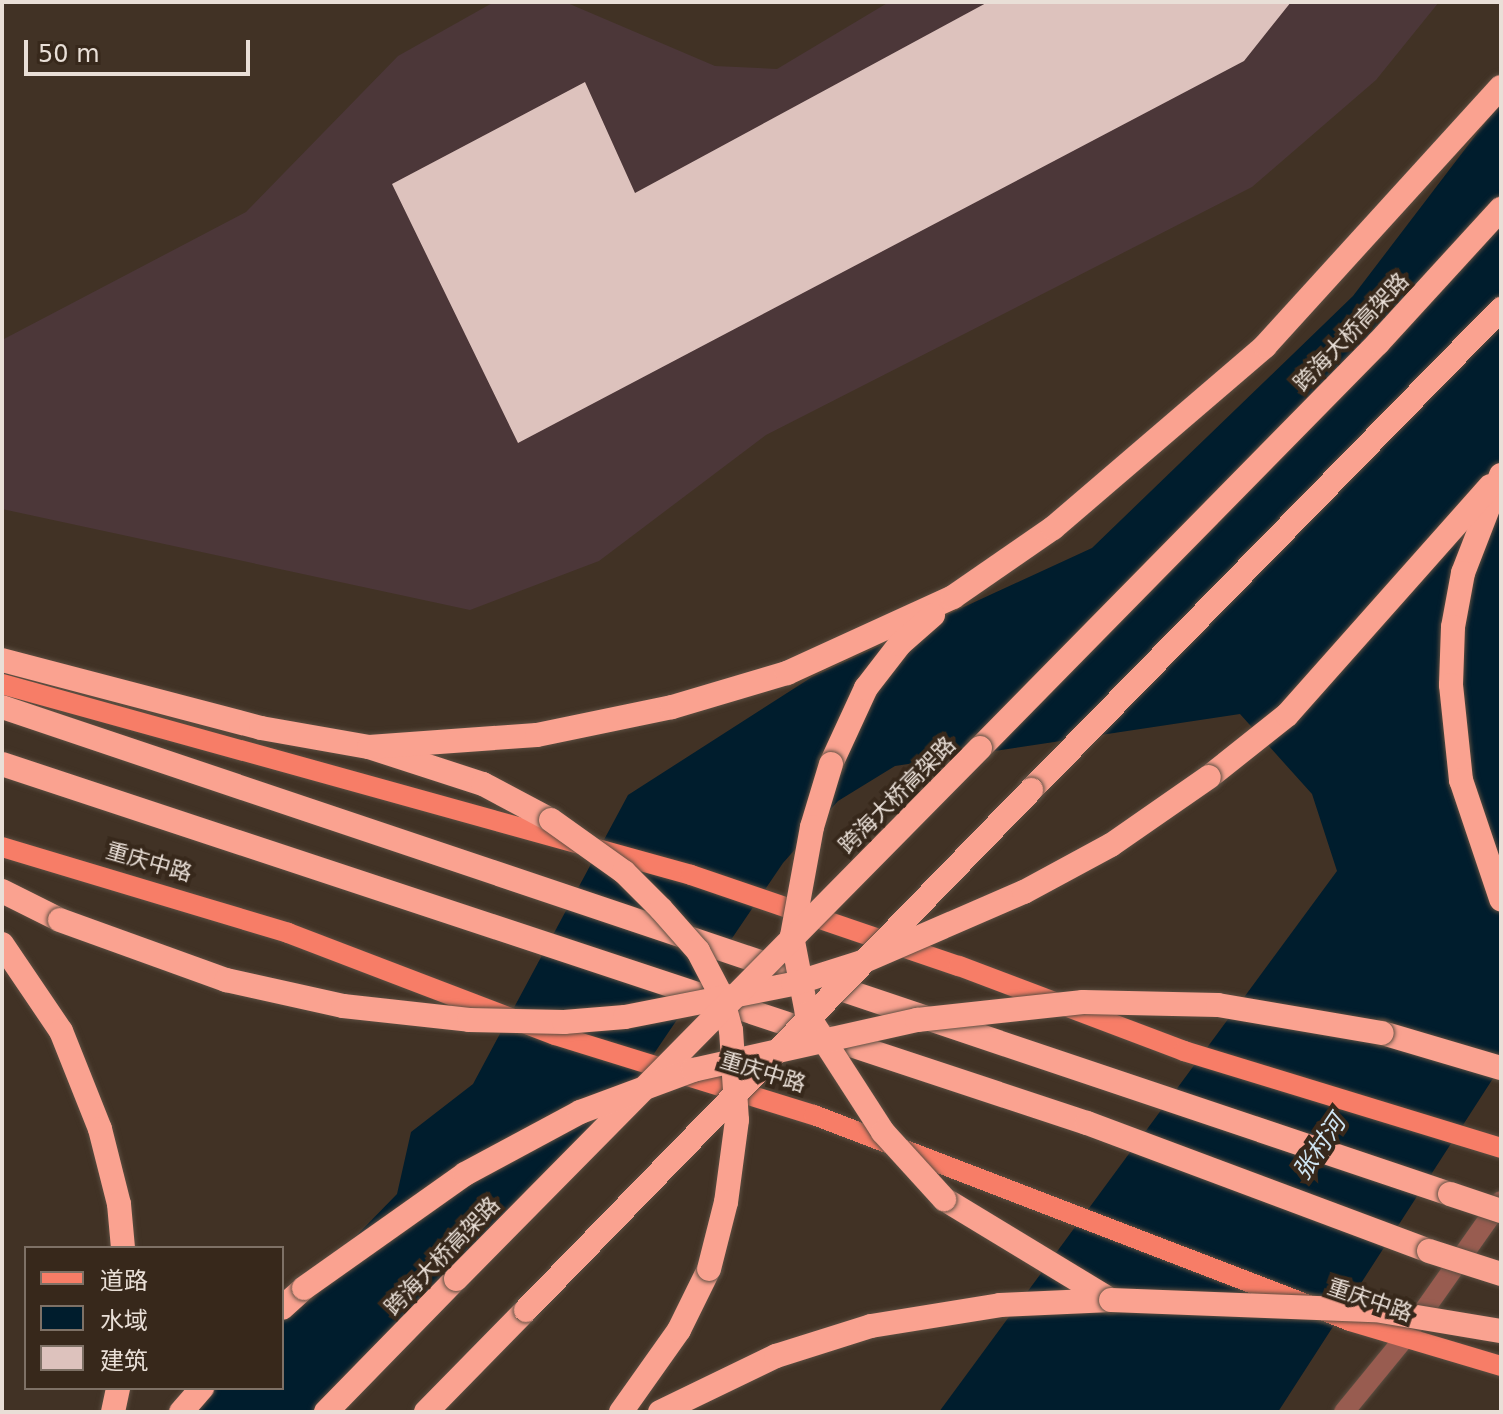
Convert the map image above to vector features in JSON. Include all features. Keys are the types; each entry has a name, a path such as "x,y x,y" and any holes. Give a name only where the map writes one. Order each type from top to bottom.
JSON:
{"highway":[{"path":"1111,1300 944,1199 883,1132 807,1014 792,936 812,827 831,764 866,688 900,644 953,597 1053,528 1265,346 1501,87"},
{"name":"跨海大桥高架路","path":"326,1412 1378,343 1501,209"},
{"path":"426,1412 1501,309"},
{"path":"2,891 149,956 226,980 343,1006 469,1020 564,1022 678,1008 793,984 862,962 1024,892 1111,845 1209,777 1287,715 1369,629 1501,474"},
{"path":"1501,474 1463,573 1453,627 1451,685 1461,780 1501,899"},
{"path":"369,747 537,735 672,707 787,673 953,597"},
{"path":"2,660 261,728 369,747 483,784 551,820 624,872 698,951 722,997 731,1030 737,1120 726,1202 709,1269 679,1330 621,1412"},
{"path":"2,707 1501,1211"},
{"name":"重庆中路","path":"2,764 1087,1123 1429,1251 1501,1274"},
{"path":"2,944 61,1031 100,1129 119,1204 123,1246"},
{"path":"284,1307 442,1189 580,1112 693,1070 917,1020 1083,1002 1218,1005 1382,1033 1501,1068"},
{"path":"660,1412 776,1356 871,1326 1000,1305 1111,1300 1361,1309 1501,1331"},
{"path":"113,1412 118,1390"},
{"path":"181,1412 200,1390"}],"main road":[{"path":"2,684 594,848 777,904 1184,1051 1501,1148"},
{"name":"重庆中路","path":"2,847 273,928 502,1015 814,1115 1065,1216 1350,1321 1403,1340 1501,1366"}],"street":[{"path":"1344,1412 1403,1340 1501,1201"}],"shaded area":[{"path":"494,2 565,2 715,66 777,69 889,2 1439,2 1376,80 1252,187 766,435 599,561 470,610 2,509 2,340 246,212 398,56"}],"water":[{"name":"张村河","path":"1501,102 1501,1066 1278,1412 939,1412 1337,871 1312,794 1240,714 895,766 838,801 783,863 582,1160 420,1297 328,1412 184,1412 205,1390 284,1390 284,1310 397,1194 411,1132 473,1084 628,795 812,677 1092,548 1353,296"}],"building":[{"path":"988,2 1291,2 1244,61 518,443 392,184 585,82 635,193"}]}
